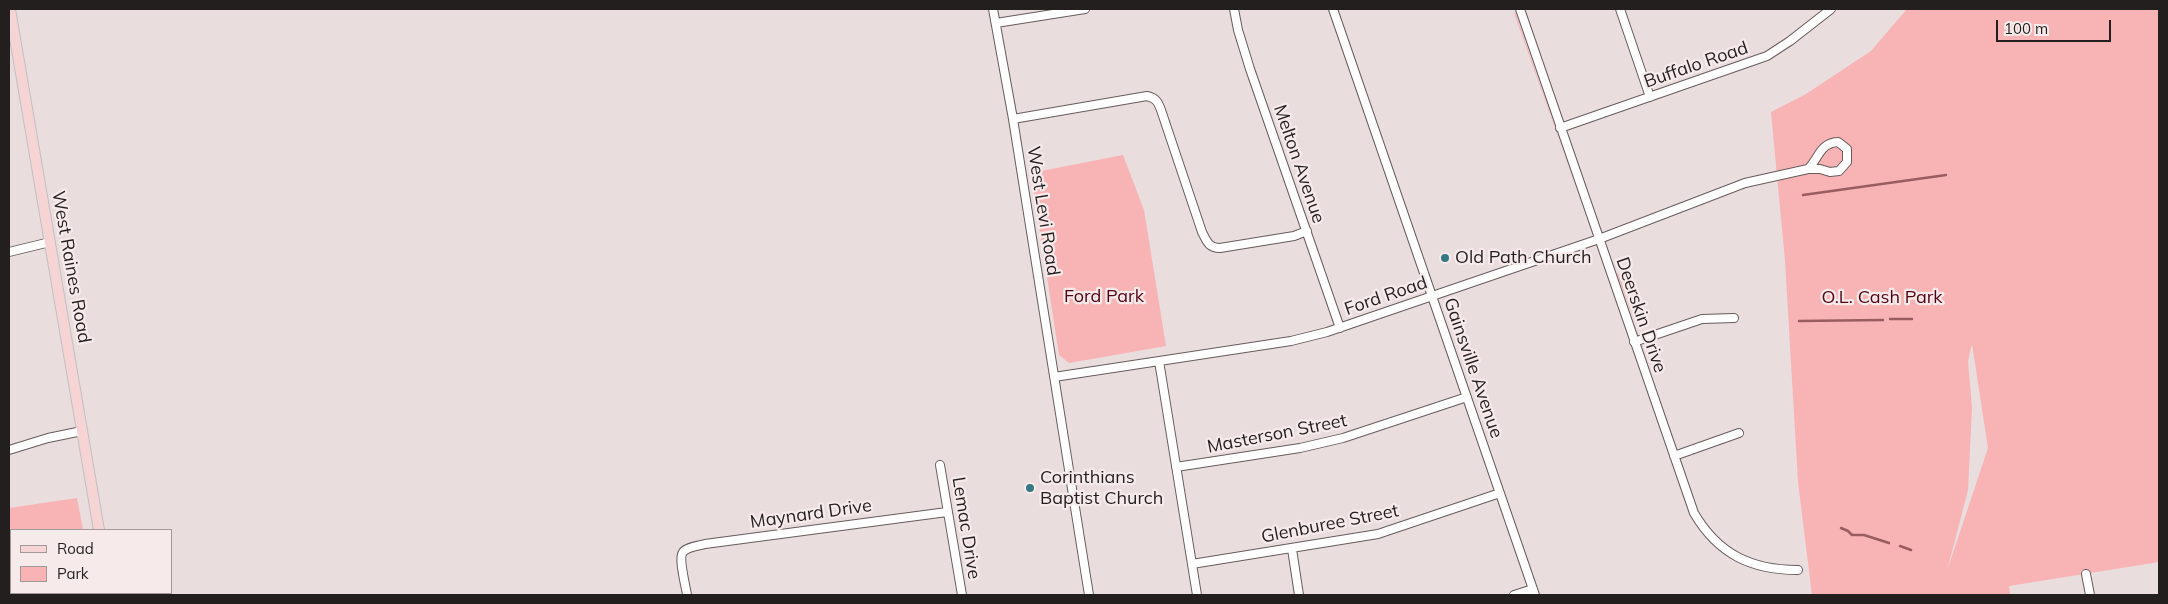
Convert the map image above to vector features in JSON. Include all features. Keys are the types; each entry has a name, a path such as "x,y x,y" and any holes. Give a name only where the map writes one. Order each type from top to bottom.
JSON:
{"main road":[{"name":"West Raines Road","path":"10,9 99,529"}],"street":[{"name":"West Levi Road","path":"994,9 1089,595"},
{"path":"996,23 1085,9"},
{"name":"Melton Avenue","path":"1234,9 1244,48 1340,328"},
{"name":"Gainsville Avenue","path":"1333,9 1534,592"},
{"name":"Deerskin Drive","path":"1520,9 1694,513 1714,540 1734,555 1755,565 1772,569 1798,570"},
{"path":"1620,9 1650,97"},
{"name":"Buffalo Road","path":"1560,128 1770,54 1816,22 1831,9"},
{"path":"1013,119 1147,96 1152,97 1156,100 1161,110 1202,232 1209,245 1213,248 1220,248 1294,236 1307,231"},
{"name":"Ford Road","path":"1054,377 1291,341 1340,328 1660,217 1727,188 1770,176 1808,169 1820,169 1830,172 1839,171 1847,162 1847,149 1842,144 1830,144 1823,147 1808,169"},
{"path":"9,252 50,242"},
{"path":"1634,342 1702,319 1734,318"},
{"path":"1159,361 1197,595"},
{"name":"Masterson Street","path":"1176,467 1300,448 1344,438 1467,397"},
{"path":"9,450 48,438 82,431"},
{"path":"1674,456 1739,434"},
{"name":"Lemac Drive","path":"940,465 962,595"},
{"name":"Glenburee Street","path":"1192,564 1378,534 1500,492"},
{"name":"Maynard Drive","path":"687,595 681,554 687,549 705,544 947,512"},
{"path":"1292,548 1299,595"},
{"path":"2086,574 2090,595"},
{"path":"1514,595 1534,592"}],"green space":[{"name":"O.L. Cash Park","path":"1907,9 2159,9 2159,562 2009,586 2010,595 1812,595 1798,482 1785,261 1771,112 1806,94 1871,51","holes":["1972,344 1988,448 1947,571 1968,490 1972,408 1968,361"]},
{"path":"1515,12 1574,182 1514,13"},
{"name":"Ford Park","path":"1123,155 1144,210 1166,346 1069,363 1059,355 1031,173"},
{"path":"1618,273 1637,328 1617,274"},
{"path":"77,498 83,529 10,529 10,594 95,595 9,595 9,508"}],"waterway":[{"path":"1803,195 1946,175"},
{"path":"1890,319 1912,319"},
{"path":"1799,321 1883,320"},
{"path":"1841,528 1852,535 1864,535 1889,543"},
{"path":"1900,546 1911,550"}],"place":[{"name":"Old Path Church","path":"1445,258"},
{"name":"Corinthians Baptist Church","path":"1030,488"}]}
